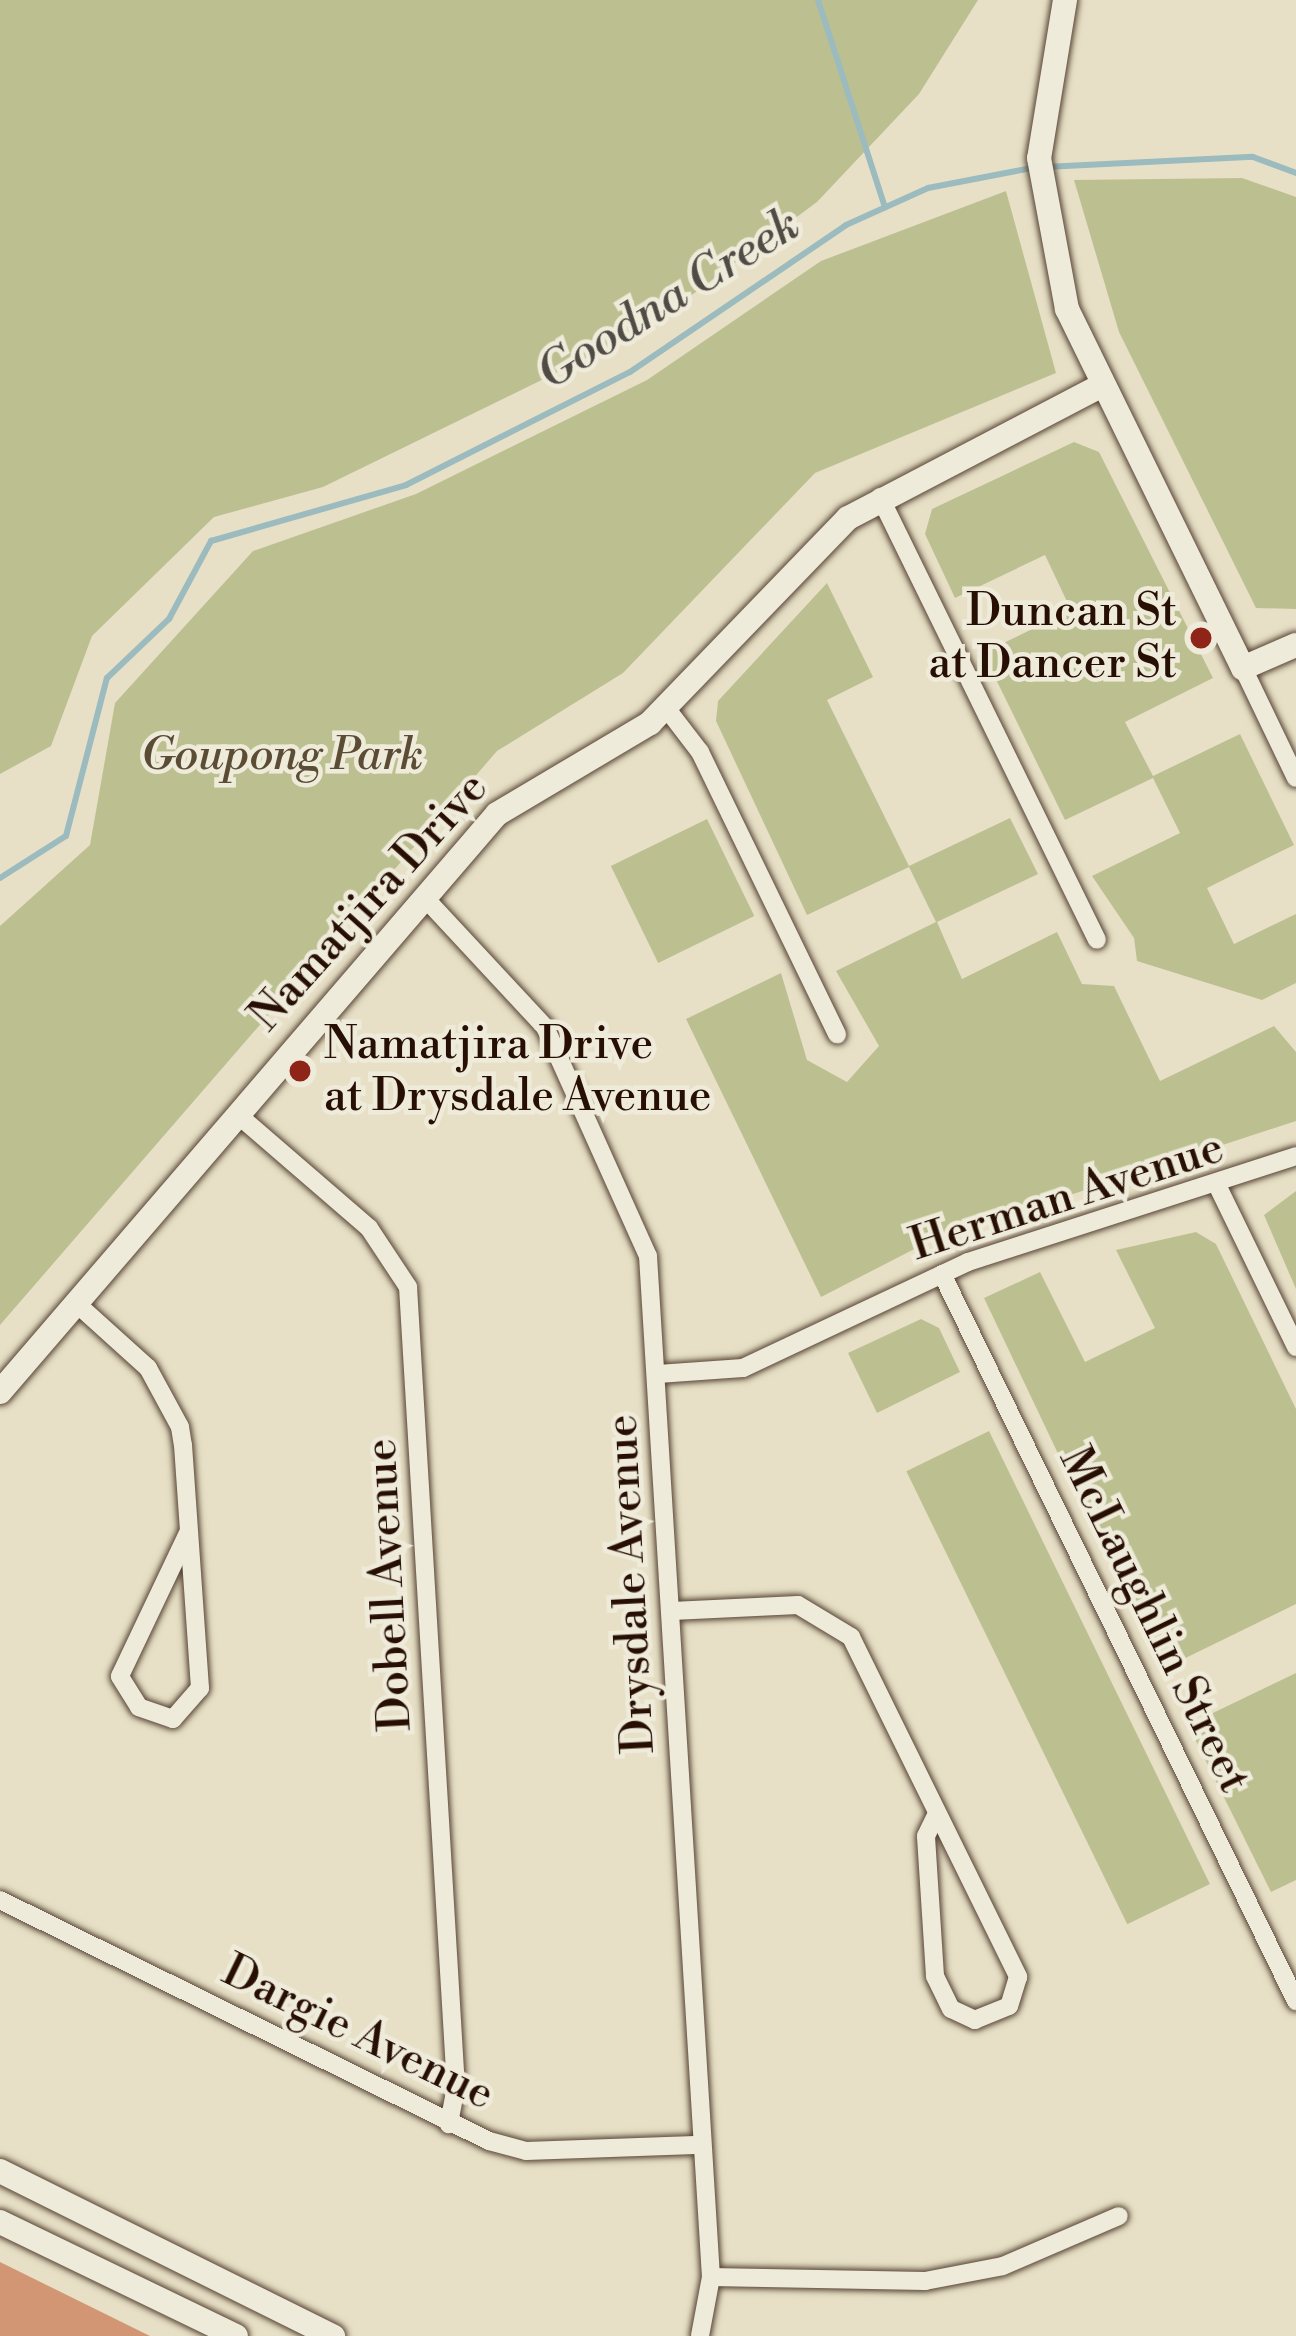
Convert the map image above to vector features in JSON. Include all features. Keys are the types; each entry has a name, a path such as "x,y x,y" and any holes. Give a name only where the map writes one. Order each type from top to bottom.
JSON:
{"street":[{"path":"1065,0 1040,125 1040,192 1059,285 1102,386 1296,778"},
{"name":"Namatjira Drive","path":"0,1392 424,897 512,801 667,709 826,538 880,497 1102,386"},
{"path":"880,497 1097,940"},
{"path":"1243,668 1296,645"},
{"path":"667,709 700,752 837,1034"},
{"name":"Drysdale Avenue","path":"424,897 562,1056 638,1215 658,1374 711,2278 700,2336"},
{"name":"Dobell Avenue","path":"238,1114 369,1228 408,1287 456,2087 449,2124"},
{"name":"Herman Avenue","path":"658,1374 743,1368 942,1274 1219,1189 1296,1156"},
{"path":"1219,1189 1296,1347"},
{"name":"McLaughlin Street","path":"942,1274 1296,2001"},
{"path":"76,1303 171,1404 188,1533 200,1688 173,1719 140,1707 120,1676 188,1533"},
{"path":"672,1611 774,1602 831,1619 865,1660 1018,1977 1009,2006 975,2020 951,2009 935,1976 926,1836 937,1813"},
{"name":"Dargie Avenue","path":"0,1900 449,2124 526,2151 702,2145"},
{"path":"0,2171 333,2336"},
{"path":"711,2278 925,2281 1003,2266 1119,2216"},
{"path":"0,2222 236,2336"}],"green space":[{"path":"0,0 978,0 919,94 817,202 646,329 323,487 214,517 92,636 51,746 0,774"},
{"path":"1242,178 1296,197 1296,609 1256,608 1119,332 1074,180"},
{"name":"Goupong Park","path":"1006,191 1056,373 815,473 623,673 497,751 0,1325 0,926 90,845 115,703 253,551 416,494 647,380 821,261"},
{"path":"1074,442 1099,452 1213,678 1125,722 1153,776 1240,734 1294,845 1207,888 1234,944 1296,914 1296,983 1262,1000 1137,961 1134,938 1092,876 1180,833 1153,778 1065,820 983,653 1071,610 1045,555 955,598 925,534 932,509"},
{"path":"827,583 873,677 827,700 909,866 1010,818 1038,874 937,922 962,979 1057,932 1082,984 1114,986 1160,1081 1274,1026 1296,1052 1296,1121 930,1241 821,1297 686,1019 781,973 807,1060 847,1082 879,1046 836,971 936,922 909,867 807,915 716,721 718,701"},
{"path":"707,819 754,916 658,963 611,866"},
{"path":"1296,1191 1296,1289 1264,1215"},
{"path":"1196,1232 1216,1244 1296,1409 1296,1604 1161,1670 984,1298 1040,1272 1085,1362 1155,1328 1116,1250"},
{"path":"921,1319 939,1328 960,1372 877,1413 848,1353"},
{"path":"989,1431 1210,1884 1127,1924 906,1471"},
{"path":"1296,1673 1296,1880 1271,1892 1188,1725"}],"building":[{"path":"0,2262 150,2336 0,2336"}],"waterway":[{"path":"818,0 885,207"},
{"path":"1045,167 1253,157 1296,173"},
{"name":"Goodna Creek","path":"0,878 66,836 107,678 169,619 211,541 406,485 630,372 846,225 928,188 1032,168"}],"place":[{"name":"Duncan St at Dancer St","path":"1201,638"},
{"name":"Namatjira Drive at Drysdale Avenue","path":"300,1071"}]}
